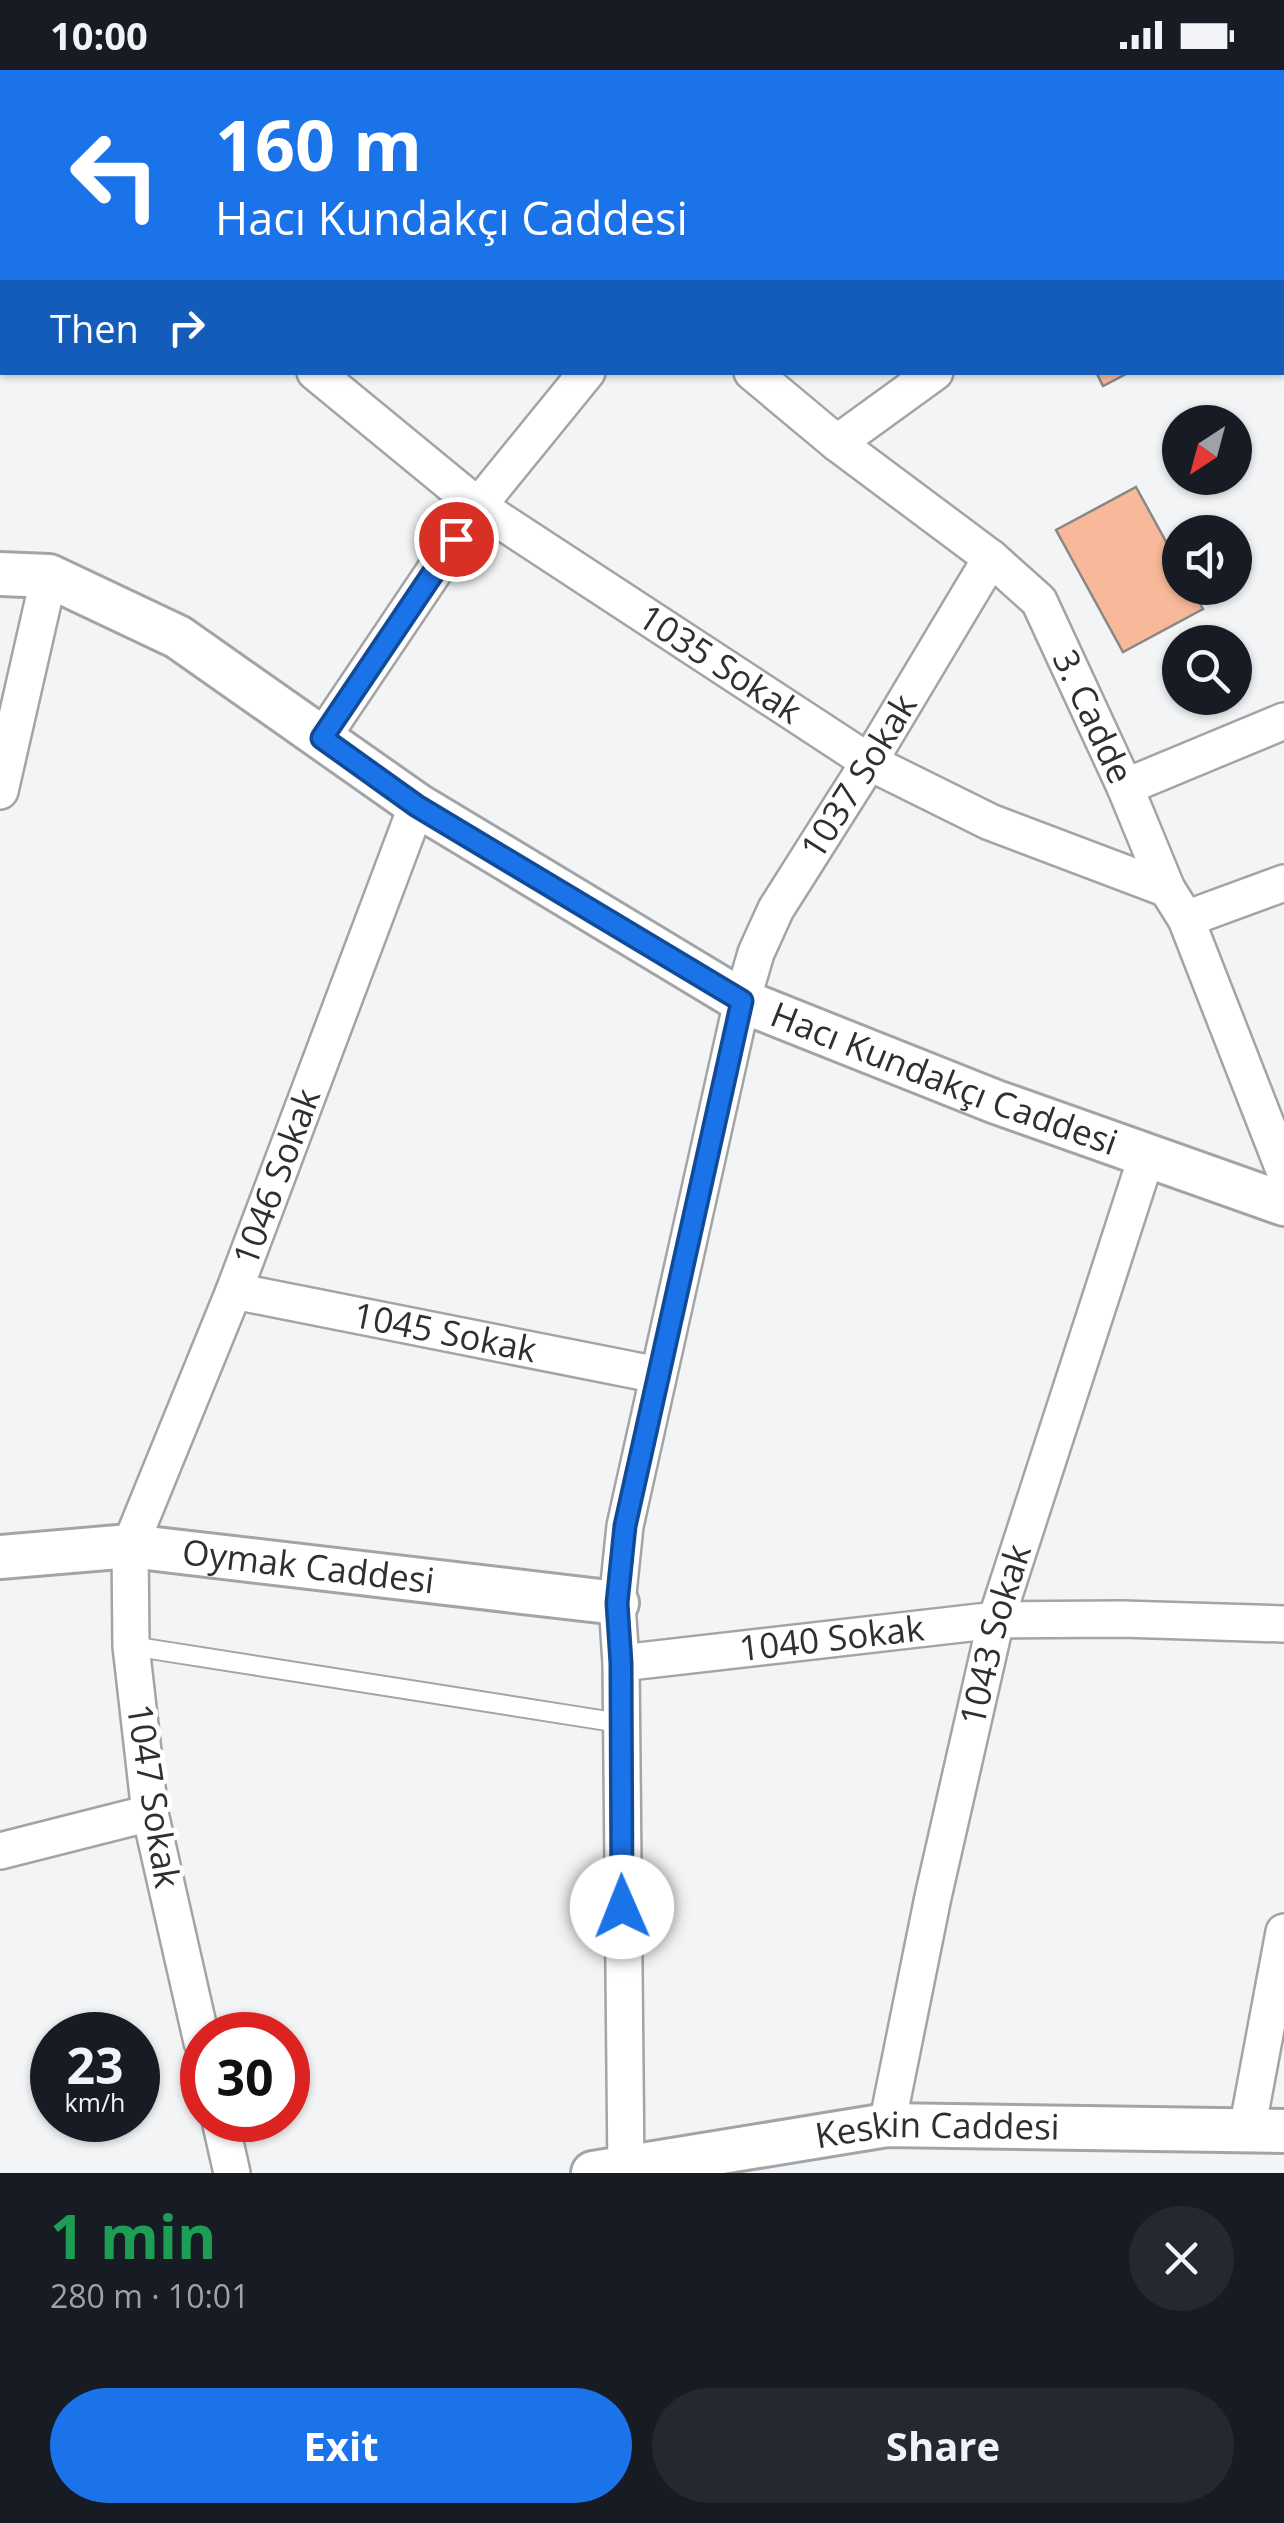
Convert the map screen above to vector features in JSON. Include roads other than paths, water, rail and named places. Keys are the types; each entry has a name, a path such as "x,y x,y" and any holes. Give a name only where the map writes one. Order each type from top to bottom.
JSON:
{"street":[{"name":"1035 Sokak","path":"319,375 478,506 869,762 990,822 1166,888"},
{"path":"322,738 478,506 585,375"},
{"name":"3. Cadde","path":"756,375 837,444 990,558 1038,601 1125,787 1166,888 1186,919 1267,1081 1284,1170"},
{"path":"837,444 931,375"},
{"name":"1037 Sokak","path":"614,2171 621,1663 617,1603 625,1526 742,1001 756,953 776,909 990,558"},
{"name":"Hacı Kundakçı Caddesi","path":"0,574 48,576 178,636 417,806 742,1001 996,1102 1284,1204"},
{"path":"0,792 48,576"},
{"path":"1125,787 1284,721"},
{"name":"1046 Sokak","path":"130,1546 234,1290 417,806"},
{"path":"1186,919 1284,883"},
{"name":"1043 Sokak","path":"887,2125 933,1896 996,1620 1148,1156"},
{"name":"1045 Sokak","path":"234,1290 658,1376"},
{"name":"Oymak Caddesi","path":"0,1557 130,1546 617,1603"},
{"name":"1047 Sokak","path":"130,1546 131,1646 150,1814 195,2012"},
{"name":"1040 Sokak","path":"621,1663 996,1620 1284,1624"},
{"path":"0,1851 150,1814"},
{"path":"1266,2130 1284,1932"},
{"name":"Keskin Caddesi","path":"614,2171 887,2125 1266,2130"},
{"path":"225,2142 232,2173"}],"lane":[{"path":"131,1646 620,1723"}]}
